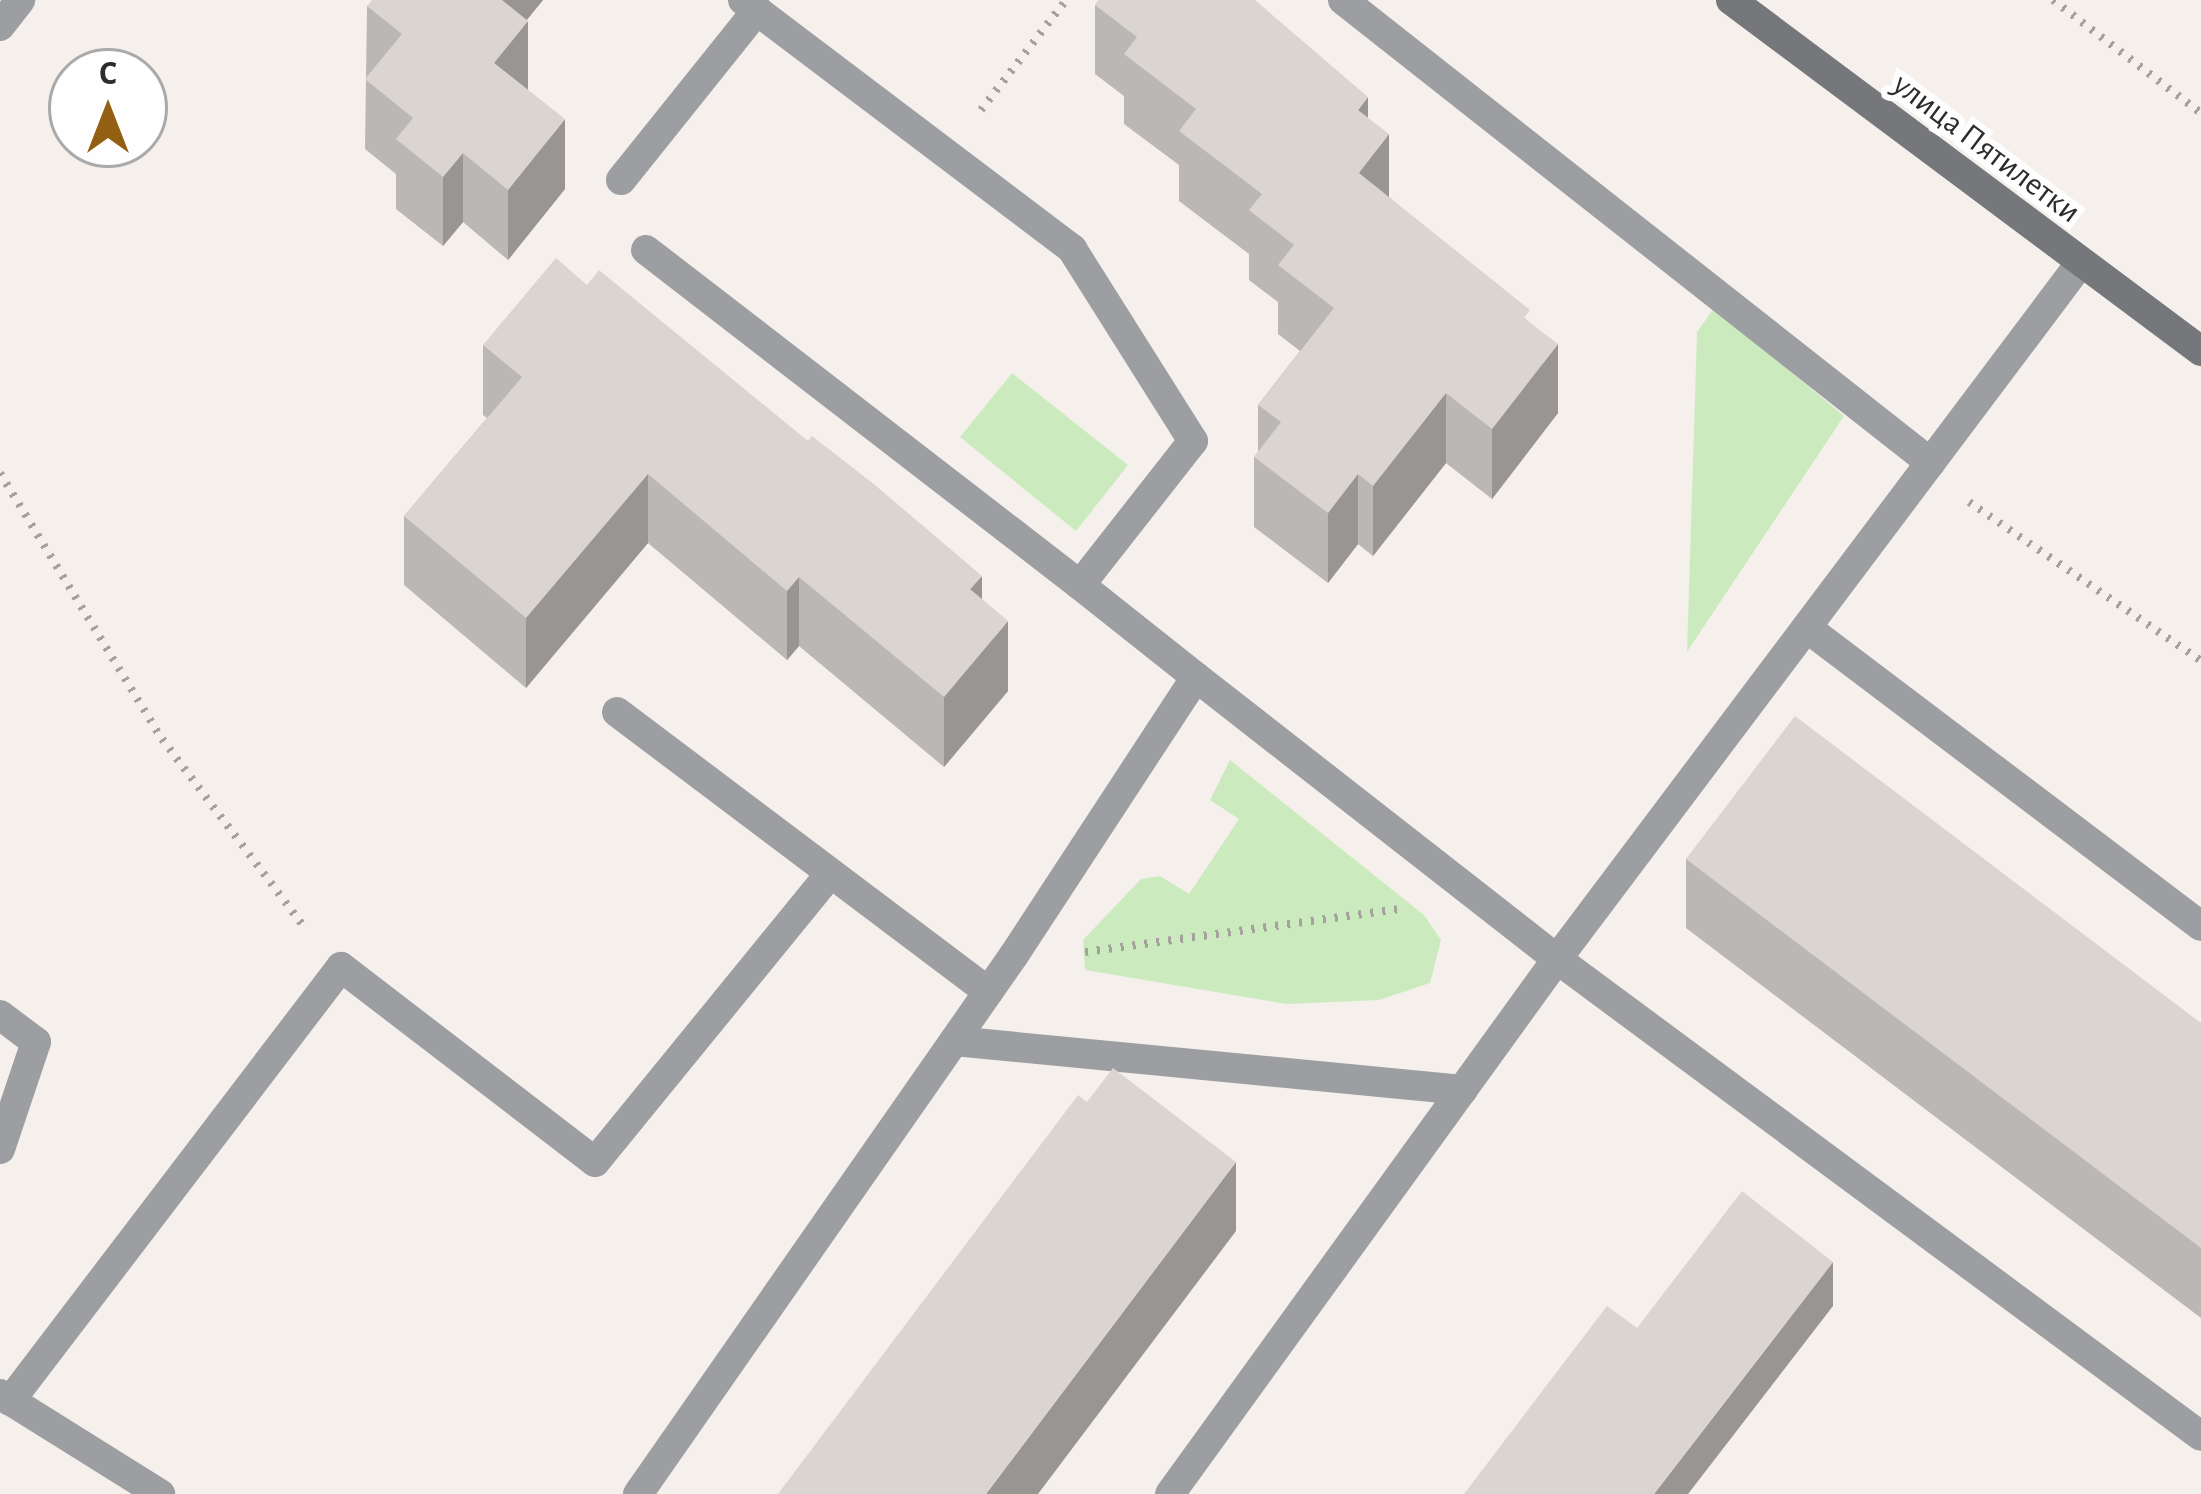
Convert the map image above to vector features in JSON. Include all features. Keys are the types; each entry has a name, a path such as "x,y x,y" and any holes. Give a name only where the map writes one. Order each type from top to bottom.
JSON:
{"main road":[{"name":"улица Пятилетки","path":"1731,0 2079,265 2201,351"}],"street":[{"path":"0,26 20,0"},
{"path":"1343,0 1931,463"},
{"path":"621,180 750,5 1072,249 1193,441 1080,585"},
{"path":"646,250 1080,585 1468,894 2201,1436"},
{"path":"1170,1494 1557,959 2079,265"},
{"path":"1807,628 2201,926"},
{"path":"638,1494 1014,955 1196,677"},
{"path":"617,712 988,992"},
{"path":"160,1494 5,1398 340,967 595,1162 830,875"},
{"path":"0,1015 36,1042 0,1149"},
{"path":"954,1040 1463,1090"}],"path":[{"path":"947,154 1066,0"},
{"path":"2054,0 2201,113"},
{"path":"1931,463 1972,505 2201,661"},
{"path":"0,473 162,739 278,898 340,967"},
{"path":"1014,955 1117,948 1468,894"}],"green space":[{"path":"1714,308 1844,416 1687,652 1697,332"},
{"path":"1012,373 1128,465 1076,531 960,437"},
{"path":"1230,760 1424,915 1441,940 1430,983 1379,1000 1287,1004 1085,970 1083,940 1141,879 1160,876 1189,894 1239,819 1210,800"}],"building":[{"path":"372,0 502,0 528,21 494,63 565,119 508,190 463,153 443,177 396,139 413,118 365,79 402,34 367,6"},
{"path":"1098,0 1255,0 1368,97 1358,110 1389,134 1359,173 1530,310 1524,318 1558,344 1492,429 1446,393 1373,486 1358,474 1328,513 1254,457 1281,422 1258,405 1334,308 1278,265 1294,245 1249,210 1262,194 1179,131 1196,109 1124,54 1137,37 1095,5"},
{"path":"556,258 587,285 599,270 808,441 812,436 875,485 982,576 970,589 1008,621 944,697 799,577 787,591 648,474 526,618 404,516 522,377 483,345"},
{"path":"1795,716 2201,1023 2201,1248 1686,859"},
{"path":"1113,1068 1236,1162 986,1494 778,1494 1078,1095 1087,1102"},
{"path":"1742,1191 1833,1262 1654,1494 1464,1494 1607,1306 1637,1328"}]}
